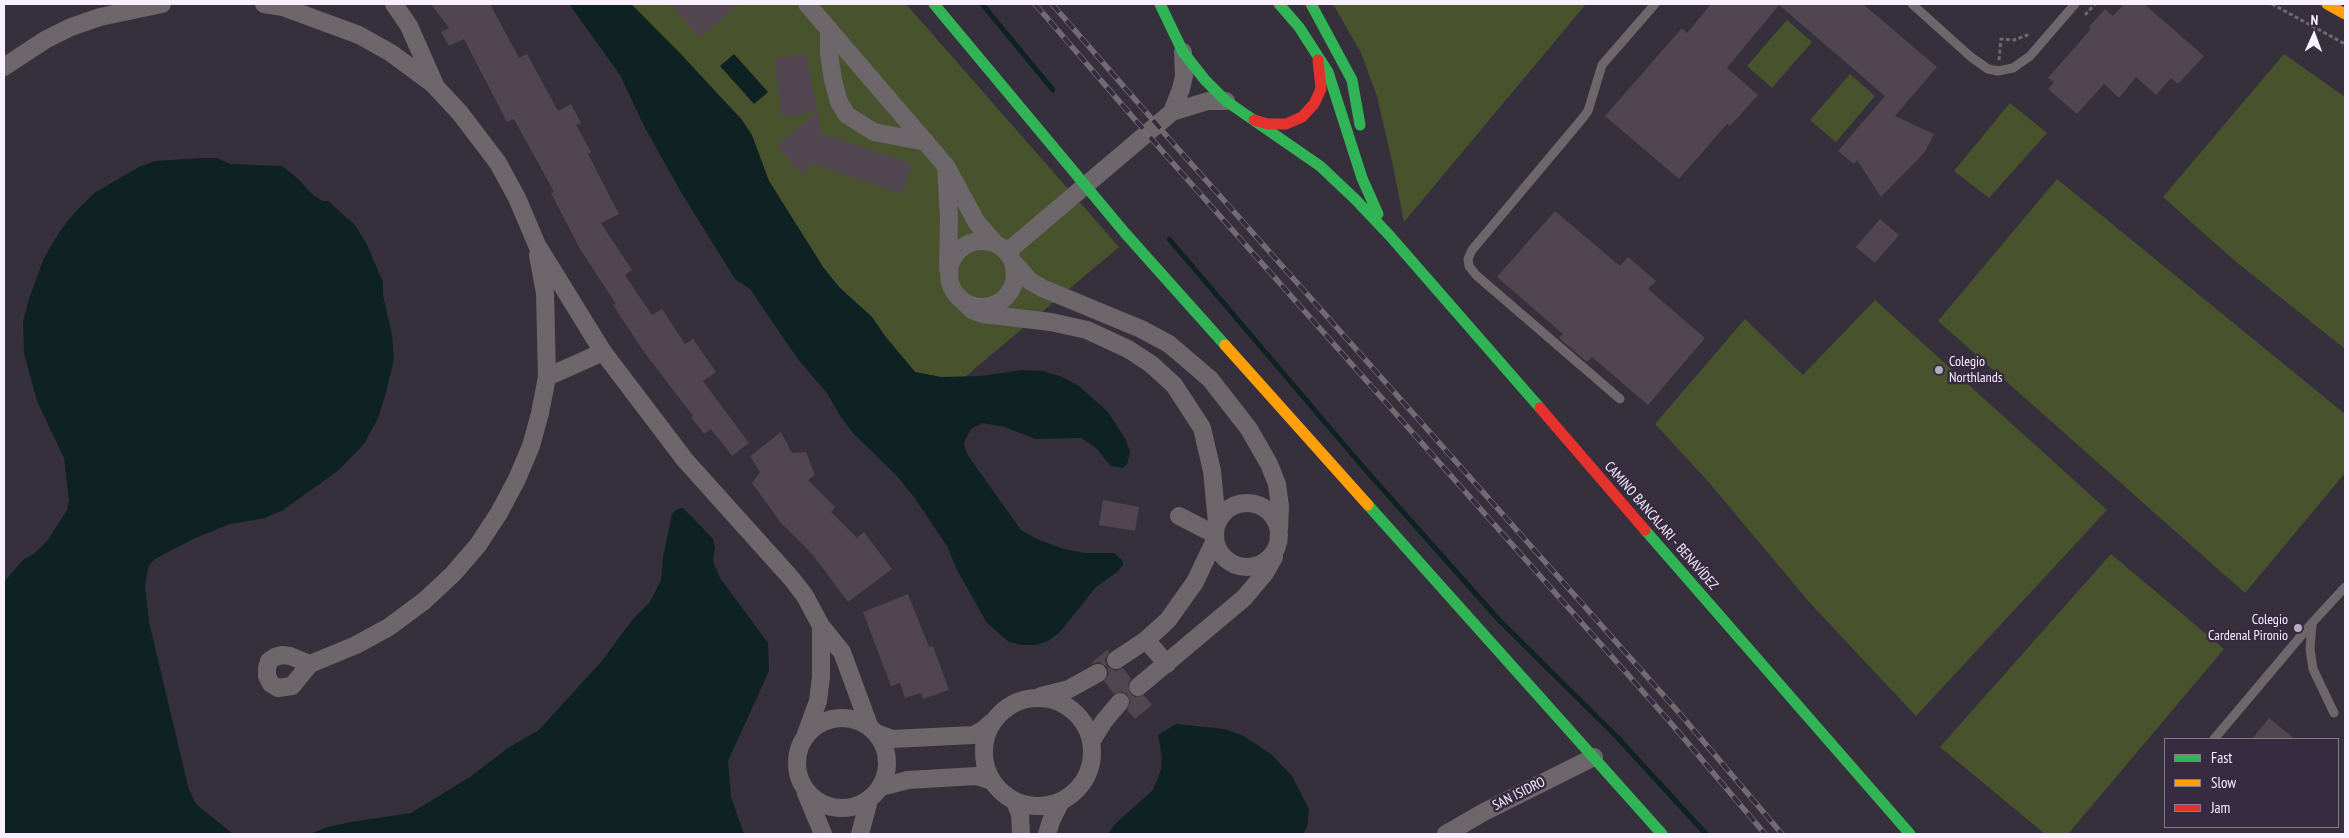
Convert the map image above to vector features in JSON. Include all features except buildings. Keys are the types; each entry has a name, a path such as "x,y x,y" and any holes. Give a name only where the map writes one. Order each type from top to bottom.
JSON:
{"main road":[{"path":"934,4 1132,240 1662,834"},
{"name":"CAMINO BANCALARI - BENAVÍDEZ","path":"1160,4 1183,52 1204,80 1226,101 1320,166 1390,236 1910,834"},
{"path":"1170,4 1169,13 1172,29"},
{"name":"CAMINO BANCALARI - BENAVÍDEZ","path":"1279,4 1299,27 1336,89 1369,198 1390,236"},
{"path":"1311,4 1352,80 1360,123 1358,162"},
{"path":"2327,4 2345,14"},
{"path":"1299,12 1299,27"},
{"path":"1252,119 1268,124 1286,124 1302,116 1314,104 1321,89 1317,55"}],"street":[{"path":"4,67 45,40 70,28 100,17 162,4"},
{"path":"264,4 299,12 359,36 391,53 436,88 460,113 498,164 537,245 603,352 684,460 806,596 821,626 842,652 873,731 887,755 887,772 881,787 869,800 854,807 838,808 815,800 804,788"},
{"path":"394,4 409,26 436,88"},
{"path":"806,4 946,166 977,223 1030,281 1042,288 1141,329 1169,344 1210,380 1249,429 1269,464 1277,484 1280,507 1278,537 1272,560 1265,573 1244,598 1168,664 1138,687"},
{"path":"829,29 828,54 833,80 839,102 847,115 874,132 926,142"},
{"path":"1172,112 1182,89 1184,76 1183,52"},
{"path":"1005,252 1172,112 1201,103 1226,101"},
{"path":"946,166 950,218 947,248 948,273 954,292 972,310 983,314 1051,322 1087,330 1128,349 1151,364 1174,385 1202,428 1212,471 1215,532 1219,551 1227,560 1243,567 1261,564 1271,557 1278,537 1274,518 1266,509 1250,502 1238,504 1227,509 1215,532 1196,582 1182,602 1168,620 1146,640 1116,660"},
{"path":"948,273 954,256 963,246 981,240 1005,252 1016,275 1013,286 1002,300 986,307 974,306 963,301"},
{"path":"310,664 356,646 389,627 430,596 453,574 478,545 499,513 517,479 531,446 547,377 544,294 537,245"},
{"path":"547,377 603,352"},
{"path":"1179,516 1215,532"},
{"path":"821,626 821,677 818,701 800,746 796,763 797,772 824,834"},
{"path":"1146,640 1168,664"},
{"path":"804,738 823,722 839,718 855,720 873,731 892,739 973,735 983,730 1007,707 1036,697 1069,689 1098,673"},
{"path":"992,722 987,731 983,752 987,772 992,782 1006,795 1023,804 1042,806 1061,800 1077,788 1088,772 1092,752 1091,742 1084,725 1072,710 1056,701 1036,697"},
{"path":"1091,742 1104,721 1120,702"},
{"name":"SAN ISIDRO","path":"1446,834 1484,812 1594,757"},
{"path":"881,787 908,780 976,776 992,782"},
{"path":"860,834 869,800"},
{"path":"1014,800 1020,814 1021,834"},
{"path":"1047,834 1050,822 1061,800"}],"lane":[{"path":"1620,399 1476,275 1469,266 1468,259 1472,250 1588,111 1602,65 1655,4"},
{"path":"1912,4 1971,57 1988,69 1998,71 2013,68 2030,56 2075,4"},
{"path":"2215,738 2345,587"},
{"path":"2312,623 2310,649 2312,670 2334,713"}],"path":[{"path":"2084,17 2096,4"},
{"path":"2272,4 2345,44"},
{"path":"1998,71 2001,39 2014,40 2029,35 2034,30"}],"green space":[{"path":"631,4 906,4 1119,247 965,377 941,377 915,372 872,317 839,287 823,267 769,181 742,120"},
{"path":"1333,4 1586,4 1404,222 1377,96 1361,53"},
{"path":"1787,20 1812,42 1772,88 1747,66"},
{"path":"2284,54 2345,97 2345,349 2235,261 2163,197"},
{"path":"1850,74 1875,96 1836,142 1810,120"},
{"path":"2010,103 2047,133 1989,198 1954,171"},
{"path":"2057,179 2345,414 2345,473 2245,593 1938,321"},
{"path":"1875,300 2107,510 1916,716 1810,603 1706,479 1655,424 1745,319 1803,375"},
{"path":"2111,554 2224,649 2068,834 2045,834 1940,747"}],"shaded area":[{"path":"569,4 631,4 680,53 742,120 752,135 769,181 823,267 839,287 872,317 915,372 941,377 980,376 1022,370 1043,371 1062,377 1079,386 1108,412 1126,440 1130,452 1127,465 1122,468 1111,466 1095,447 1081,438 1035,439 1005,427 983,423 971,429 965,440 964,446 969,457 1021,530 1037,539 1064,549 1085,553 1114,553 1123,561 1123,565 1117,572 1096,587 1060,632 1048,641 1036,645 1022,645 1009,642 987,623 957,570 947,546 914,497 897,476 854,434 840,416 827,393 797,358 750,289 735,279 681,192 645,128 620,75"},
{"path":"734,54 768,92 754,104 720,66"},
{"path":"217,158 230,164 282,166 296,177 312,194 322,201 328,201 355,225 367,245 383,282 383,295 392,335 394,359 385,396 378,418 364,444 339,470 283,510 265,518 230,524 193,539 155,559 149,565 145,586 149,622 189,790 197,805 233,834 4,834 4,582 23,560 35,553 48,540 67,510 69,501 64,458 37,401 24,353 23,321 29,299 44,258 60,231 94,193 139,167 155,161"},
{"path":"683,508 713,539 715,548 713,561 720,578 768,643 769,671 728,761 731,797 744,834 310,834 328,827 351,822 411,813 470,777 508,748 539,730 601,662 633,619 650,602 661,580 663,557 672,514 677,509"},
{"path":"1176,724 1224,729 1242,735 1271,754 1292,776 1309,809 1307,827 1303,834 1108,834 1115,824 1153,790 1161,770 1162,758 1158,735"}],"waterway":[{"path":"982,4 1053,90"},
{"path":"1169,239 1363,467 1499,620 1616,736 1706,834"}],"railway":[{"path":"1035,4 1163,152 1670,722 1765,834"},
{"path":"1052,4 1172,142 1681,715 1782,834"}],"traffic: fast":[{"path":"934,4 1125,233 1225,345"},
{"path":"1160,4 1183,52 1205,80 1226,101 1320,166 1355,199 1390,236 1540,408"},
{"path":"1279,4 1299,27 1328,72 1362,178 1378,214"},
{"path":"1311,4 1352,80 1360,125"},
{"path":"1368,505 1662,834"},
{"path":"1645,530 1910,834"}],"traffic: slow":[{"path":"2327,4 2345,14"},
{"path":"1225,345 1368,505"}],"traffic: jam":[{"path":"1254,120 1268,124 1286,124 1302,117 1314,104 1321,89 1318,60"},
{"path":"1540,408 1645,530"}],"place":[{"name":"Colegio Northlands","path":"1939,370"},
{"name":"Colegio Cardenal Pironio","path":"2298,628"}]}
